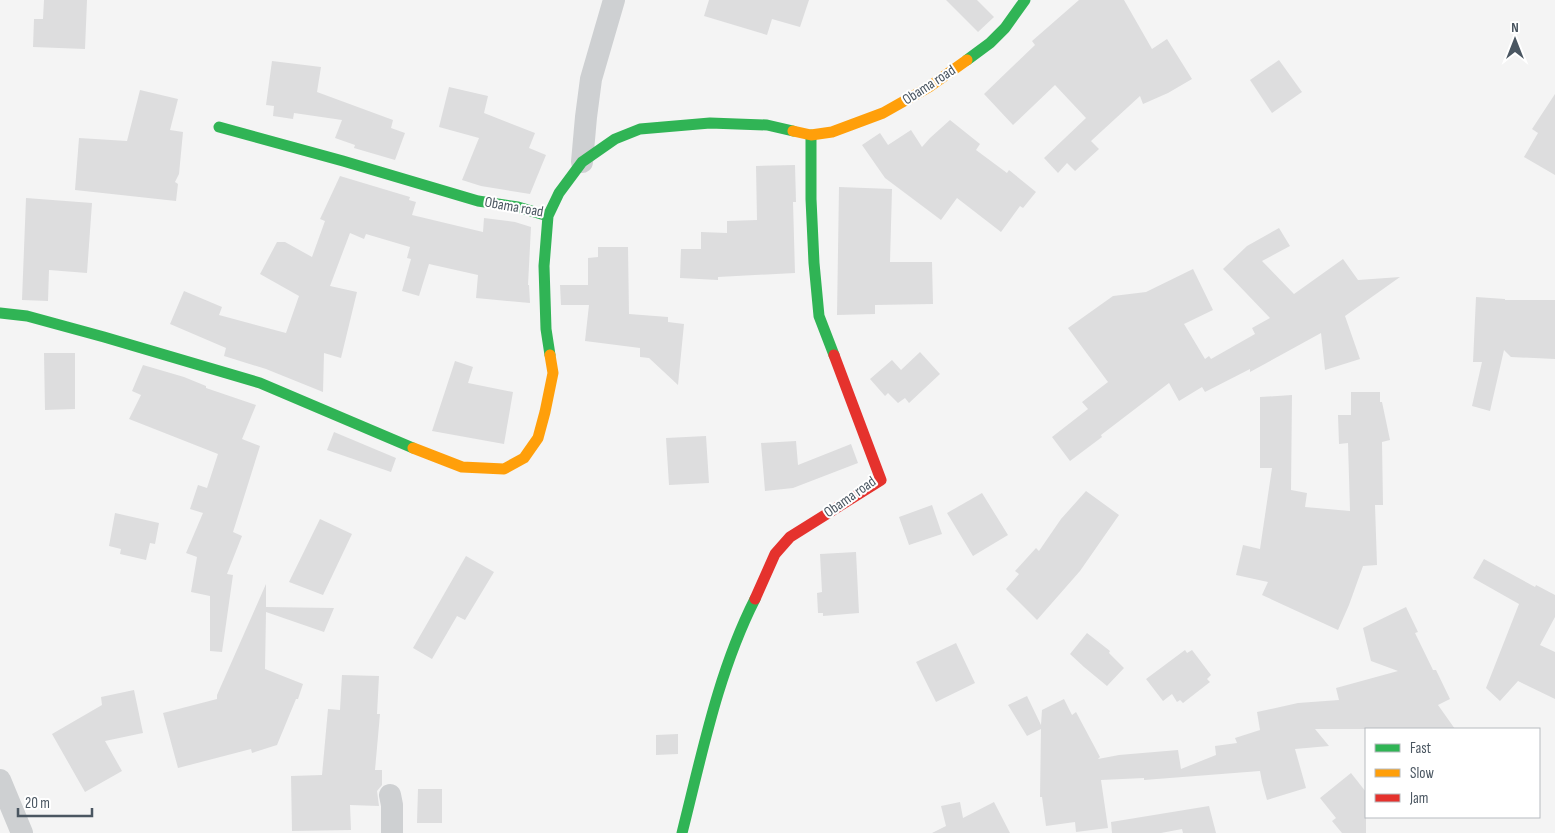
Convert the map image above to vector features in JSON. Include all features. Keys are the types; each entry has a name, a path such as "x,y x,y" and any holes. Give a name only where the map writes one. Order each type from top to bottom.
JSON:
{"street":[{"path":"582,162 591,79 614,0"},
{"name":"Obama road","path":"219,126 478,201 518,207 548,216 559,193 582,162 615,139 640,129 710,123 767,125 811,135 832,132 883,114 929,87 990,44 1005,28 1025,0"},
{"name":"Obama road","path":"682,833 722,678 742,624 775,554 790,537 881,480 819,316 811,208 811,135"},
{"path":"0,313 27,316 94,334 260,383 388,438 462,467 504,469 524,458 538,438 552,373 546,329 544,266 548,216"},
{"path":"0,780 22,833"},
{"path":"390,796 392,805 392,833"}],"building":[{"path":"44,0 87,0 85,49 33,47 34,19 43,19"},
{"path":"709,0 809,0 800,27 772,19 767,35 704,16"},
{"path":"946,0 977,0 994,17 978,32"},
{"path":"1079,0 1124,0 1152,49 1167,39 1192,79 1168,93 1143,104 1140,96 1091,141 1099,149 1075,171 1067,163 1058,173 1044,158 1086,118 1055,85 1013,125 984,94 1035,45 1032,41"},
{"path":"1279,60 1302,92 1272,113 1250,80"},
{"path":"272,61 321,67 317,92 393,120 391,128 405,133 395,160 354,148 355,145 335,138 342,120 294,113 293,119 273,116 274,106 266,105"},
{"path":"449,87 488,96 484,113 535,133 529,148 546,155 530,194 481,186 462,180 479,138 439,127"},
{"path":"140,90 178,99 170,130 183,132 179,174 175,182 178,184 176,201 75,190 79,138 127,141"},
{"path":"1555,94 1555,175 1524,157 1538,133 1532,129"},
{"path":"950,120 980,144 976,150 1007,173 1009,170 1036,192 1023,208 1020,206 1001,232 957,198 941,220 885,178 862,145 880,133 888,145 911,130 922,147"},
{"path":"795,165 796,202 793,202 795,273 718,277 718,280 680,278 681,249 701,249 701,232 727,233 727,221 757,220 756,166"},
{"path":"340,176 410,197 409,200 416,202 412,215 483,232 484,218 515,222 531,227 528,285 530,303 476,298 478,275 429,264 419,296 402,291 411,259 407,258 410,247 366,234 364,239 350,233 330,286 357,292 341,358 324,353 323,392 266,369 224,356 226,348 170,324 184,291 222,307 219,315 286,333 299,296 260,274 277,242 285,242 312,257 325,221 320,219"},
{"path":"839,187 892,189 890,262 932,262 933,304 875,305 875,314 837,315"},
{"path":"26,198 92,203 87,273 49,270 48,301 22,300"},
{"path":"1279,228 1290,246 1262,261 1294,294 1343,259 1358,280 1400,277 1345,316 1360,359 1325,370 1321,333 1250,372 1250,369 1205,392 1202,387 1179,401 1169,383 1070,461 1052,437 1088,409 1082,402 1108,382 1068,328 1113,296 1146,292 1193,269 1213,310 1184,324 1205,359 1209,356 1211,359 1255,334 1252,328 1270,318 1223,269 1247,246"},
{"path":"598,247 628,247 629,314 668,317 668,322 684,324 678,385 649,358 640,357 640,348 585,341 589,305 561,305 560,285 588,285 588,258 598,257"},
{"path":"1476,297 1505,300 1555,300 1555,359 1511,357 1504,350 1490,411 1472,406 1482,362 1473,362"},
{"path":"920,352 940,374 909,403 905,398 898,403 888,393 885,396 870,379 892,360 901,370"},
{"path":"44,353 75,353 75,409 45,410"},
{"path":"455,361 473,367 468,383 513,392 504,444 432,431"},
{"path":"143,365 184,377 206,386 206,388 256,405 242,439 260,446 233,532 242,536 227,574 233,575 222,652 210,651 210,596 191,592 197,557 186,553 203,513 190,509 198,485 207,488 218,454 129,419 141,395 132,391"},
{"path":"1351,392 1380,392 1380,402 1382,402 1390,440 1382,442 1383,505 1375,505 1377,565 1363,566 1338,630 1262,595 1268,582 1236,575 1243,545 1260,549 1272,468 1260,468 1260,397 1292,395 1291,490 1307,493 1305,507 1350,511 1348,443 1339,444 1338,415 1351,415"},
{"path":"334,432 396,458 391,472 327,450"},
{"path":"706,436 709,483 669,485 666,438"},
{"path":"796,441 798,465 851,444 858,463 793,488 765,491 761,443"},
{"path":"1086,491 1119,515 1080,571 1037,620 1006,589 1019,574 1015,571 1036,548 1039,551 1061,519"},
{"path":"982,493 1008,535 973,556 947,513"},
{"path":"932,505 942,534 909,545 899,517"},
{"path":"115,513 159,523 155,544 150,543 146,560 120,554 121,549 109,546"},
{"path":"320,519 352,534 323,595 289,582"},
{"path":"856,552 859,613 823,616 823,613 818,613 817,593 822,592 820,554"},
{"path":"466,556 494,572 465,620 457,616 432,659 413,648"},
{"path":"1484,559 1535,587 1536,585 1555,595 1555,617 1540,645 1555,652 1555,699 1518,681 1500,701 1486,688 1519,604 1473,578"},
{"path":"266,584 266,607 334,608 324,632 266,612 265,669 303,684 277,745 252,753 251,749 178,768 163,713 217,699 217,695"},
{"path":"1406,607 1418,632 1415,633 1450,699 1438,705 1454,728 1315,729 1329,746 1295,749 1306,788 1267,800 1260,771 1144,780 1144,778 1101,780 1108,828 1076,832 1075,822 1046,826 1042,797 1040,797 1041,729 1027,736 1008,705 1027,696 1041,725 1042,710 1064,699 1072,715 1076,712 1100,757 1098,759 1119,755 1178,750 1181,769 1216,755 1215,746 1237,743 1235,738 1260,730 1257,712 1298,703 1339,700 1336,688 1398,671 1371,661 1363,628"},
{"path":"1087,633 1110,651 1109,653 1124,668 1107,686 1070,654"},
{"path":"956,643 975,683 936,702 916,662"},
{"path":"1185,650 1187,653 1192,650 1211,675 1207,679 1210,682 1183,703 1180,700 1177,702 1172,694 1163,701 1146,679"},
{"path":"342,675 379,676 377,714 380,714 375,770 382,770 382,785 377,791 379,806 350,805 351,830 292,831 291,776 322,775 328,709 340,710"},
{"path":"134,690 143,733 105,741 122,771 85,792 52,734 102,705 101,697"},
{"path":"678,734 678,754 656,755 656,735"},
{"path":"1351,773 1365,791 1366,833 1342,833 1332,821 1336,818 1320,798"},
{"path":"418,789 442,789 442,823 417,823"},
{"path":"960,802 963,818 994,802 1010,833 932,833 946,826 941,806"},
{"path":"1209,806 1216,833 1183,833 1182,829 1161,833 1112,833 1111,822"}],"traffic: fast":[{"path":"967,60 990,43 1005,28 1025,0"},
{"path":"550,355 546,329 544,266 548,216 559,193 582,162 615,139 640,129 710,123 767,125 793,131"},
{"path":"219,127 478,201 518,207 548,216"},
{"path":"811,135 811,199 819,316 834,355"},
{"path":"0,313 27,316 260,383 413,448"},
{"path":"682,833 704,743 721,684 742,627 755,599"}],"traffic: slow":[{"path":"793,131 811,135 832,132 883,113 929,87 967,60"},
{"path":"413,448 462,467 504,469 524,458 538,438 545,412 553,373 550,355"}],"traffic: jam":[{"path":"755,599 775,554 790,537 881,480 834,355"}]}
